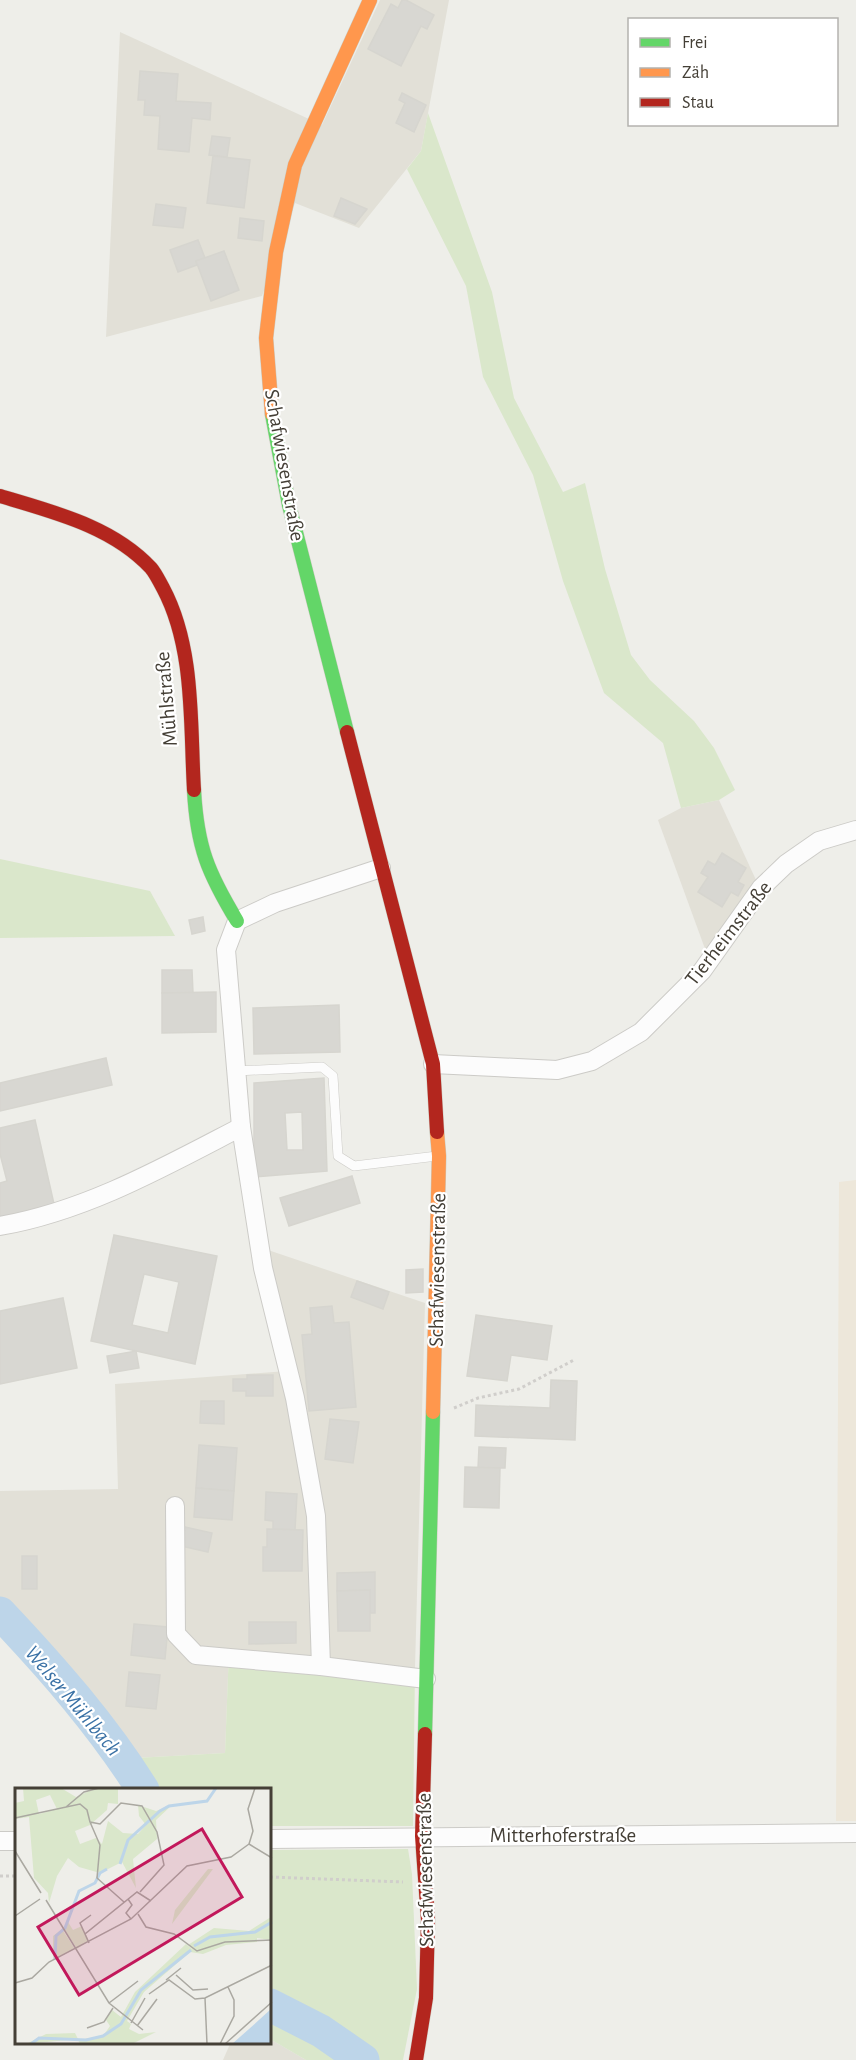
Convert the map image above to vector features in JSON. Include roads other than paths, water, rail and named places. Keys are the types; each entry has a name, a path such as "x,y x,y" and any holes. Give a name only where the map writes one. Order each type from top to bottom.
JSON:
{"street":[{"name":"Schafwiesenstraße","path":"370,0 295,165 276,252 266,338 272,418 289,504 433,1064 439,1156 422,1836 428,1920 426,1998 416,2060"},
{"name":"Mühlstraße","path":"0,496 94,528 126,546 153,570 170,604 184,647 198,835 212,879 237,921"},
{"name":"Tierheimstraße","path":"433,1064 557,1070 592,1061 641,1032 702,971 761,888 786,864 819,841 856,830"},
{"path":"321,1666 316,1516 295,1398 263,1268 241,1127 226,950 237,921 275,903 381,868"},
{"path":"0,1226 27,1221 124,1187 241,1127"},
{"path":"175,1506 176,1634 196,1655 321,1666 426,1679"},
{"name":"Mitterhoferstraße","path":"272,1839 856,1833"}],"lane":[{"path":"236,1071 322,1067 333,1076 338,1156 354,1166 439,1156"}],"waterway":[{"name":"Welser Mühlbach","path":"0,1613 76,1698 128,1766 142,1788"},
{"name":"Welser Mühlbach","path":"272,2006 321,2031 363,2060"}]}
